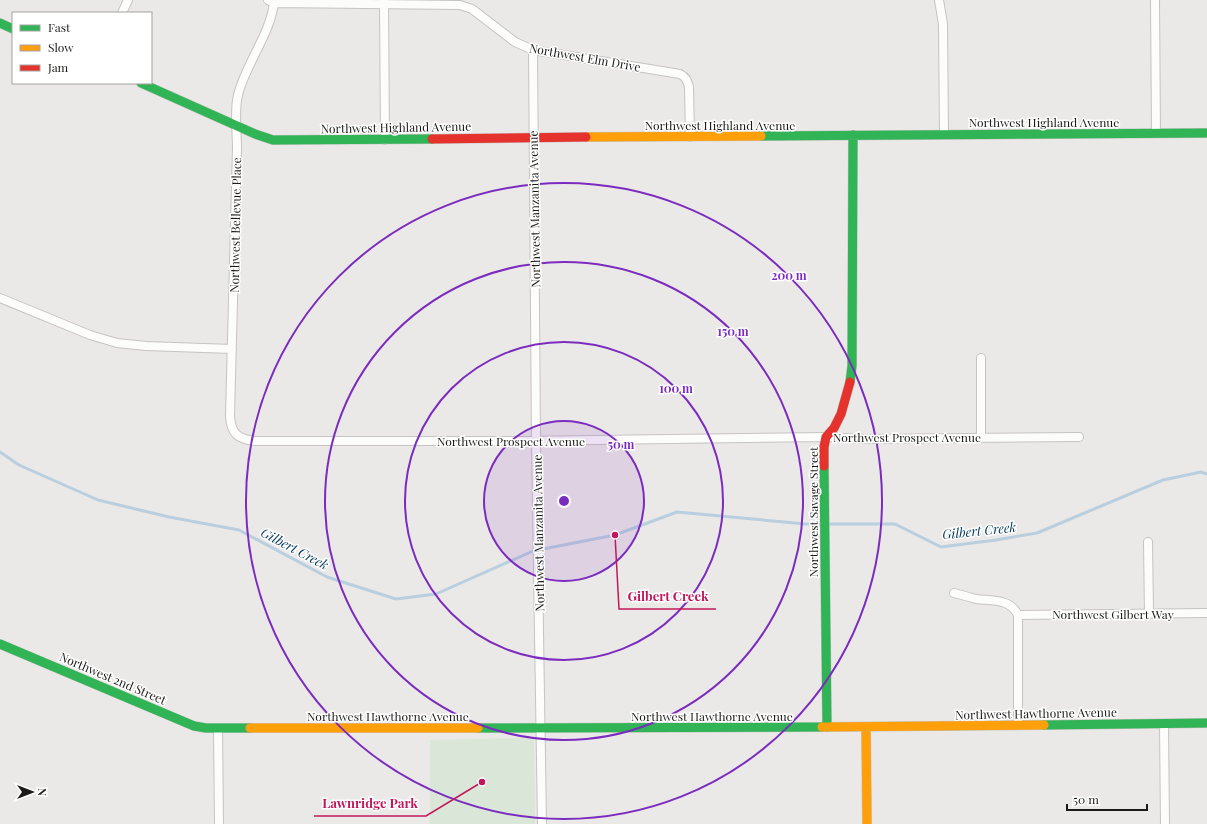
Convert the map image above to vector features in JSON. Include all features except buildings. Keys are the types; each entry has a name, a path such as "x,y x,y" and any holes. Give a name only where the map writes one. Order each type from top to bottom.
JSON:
{"street":[{"path":"122,12 128,0"},
{"path":"939,0 943,24 944,134"},
{"path":"1156,0 1156,133"},
{"name":"Northwest Elm Drive","path":"272,1 384,2 466,6 515,42 533,50 680,74 687,80 689,87 690,137"},
{"name":"Northwest Bellevue Place","path":"255,441 245,440 240,437 230,426 238,95 268,23 272,1"},
{"path":"384,2 385,140"},
{"path":"0,23 12,29"},
{"name":"Northwest Manzanita Avenue","path":"533,50 536,440 542,824"},
{"name":"Northwest Highland Avenue","path":"143,84 263,138 273,140 1207,133"},
{"name":"Northwest Savage Street","path":"827,727 824,447 826,437 834,428 841,414 850,381 852,366 853,135"},
{"path":"0,298 90,335 117,343 146,346 232,350"},
{"path":"981,358 981,438"},
{"name":"Northwest Prospect Avenue","path":"255,441 826,437 864,439 1079,437"},
{"path":"1148,542 1149,614"},
{"path":"954,593 977,599 1004,602 1016,610 1018,614 1018,725"},
{"name":"Northwest Gilbert Way","path":"1018,614 1207,614"},
{"name":"Northwest 2nd Street","path":"0,644 194,726 218,728"},
{"name":"Northwest Hawthorne Avenue","path":"218,728 866,727 1207,723"},
{"path":"1164,724 1165,824"},
{"path":"866,727 866,824"},
{"path":"218,728 219,824"}],"green space":[{"path":"528,738 534,740 535,824 430,824 430,740"}],"waterway":[{"name":"Gilbert Creek","path":"0,452 19,465 98,500 169,517 239,530 327,577 396,599 436,594 533,551 615,535 677,512 806,524 821,524"},
{"name":"Gilbert Creek","path":"827,524 895,524 941,547 996,540 1037,533 1163,480 1201,472 1207,474"}],"traffic: fast":[{"path":"0,23 12,29"},
{"path":"143,84 255,134 273,140 432,139"},
{"path":"761,136 1207,133"},
{"path":"850,382 852,366 853,135"},
{"path":"824,466 827,727"},
{"path":"0,644 194,726 206,728 250,728"},
{"path":"1044,725 1207,723"},
{"path":"478,728 822,727"}],"traffic: slow":[{"path":"586,137 761,136"},
{"path":"822,727 1044,725"},
{"path":"866,727 867,824"},
{"path":"250,728 478,728"}],"traffic: jam":[{"path":"432,139 586,137"},
{"path":"824,466 824,447 826,437 834,428 841,414 850,382"}],"place":[{"name":"Gilbert Creek","path":"615,535"},
{"name":"Lawnridge Park","path":"482,782"}]}
